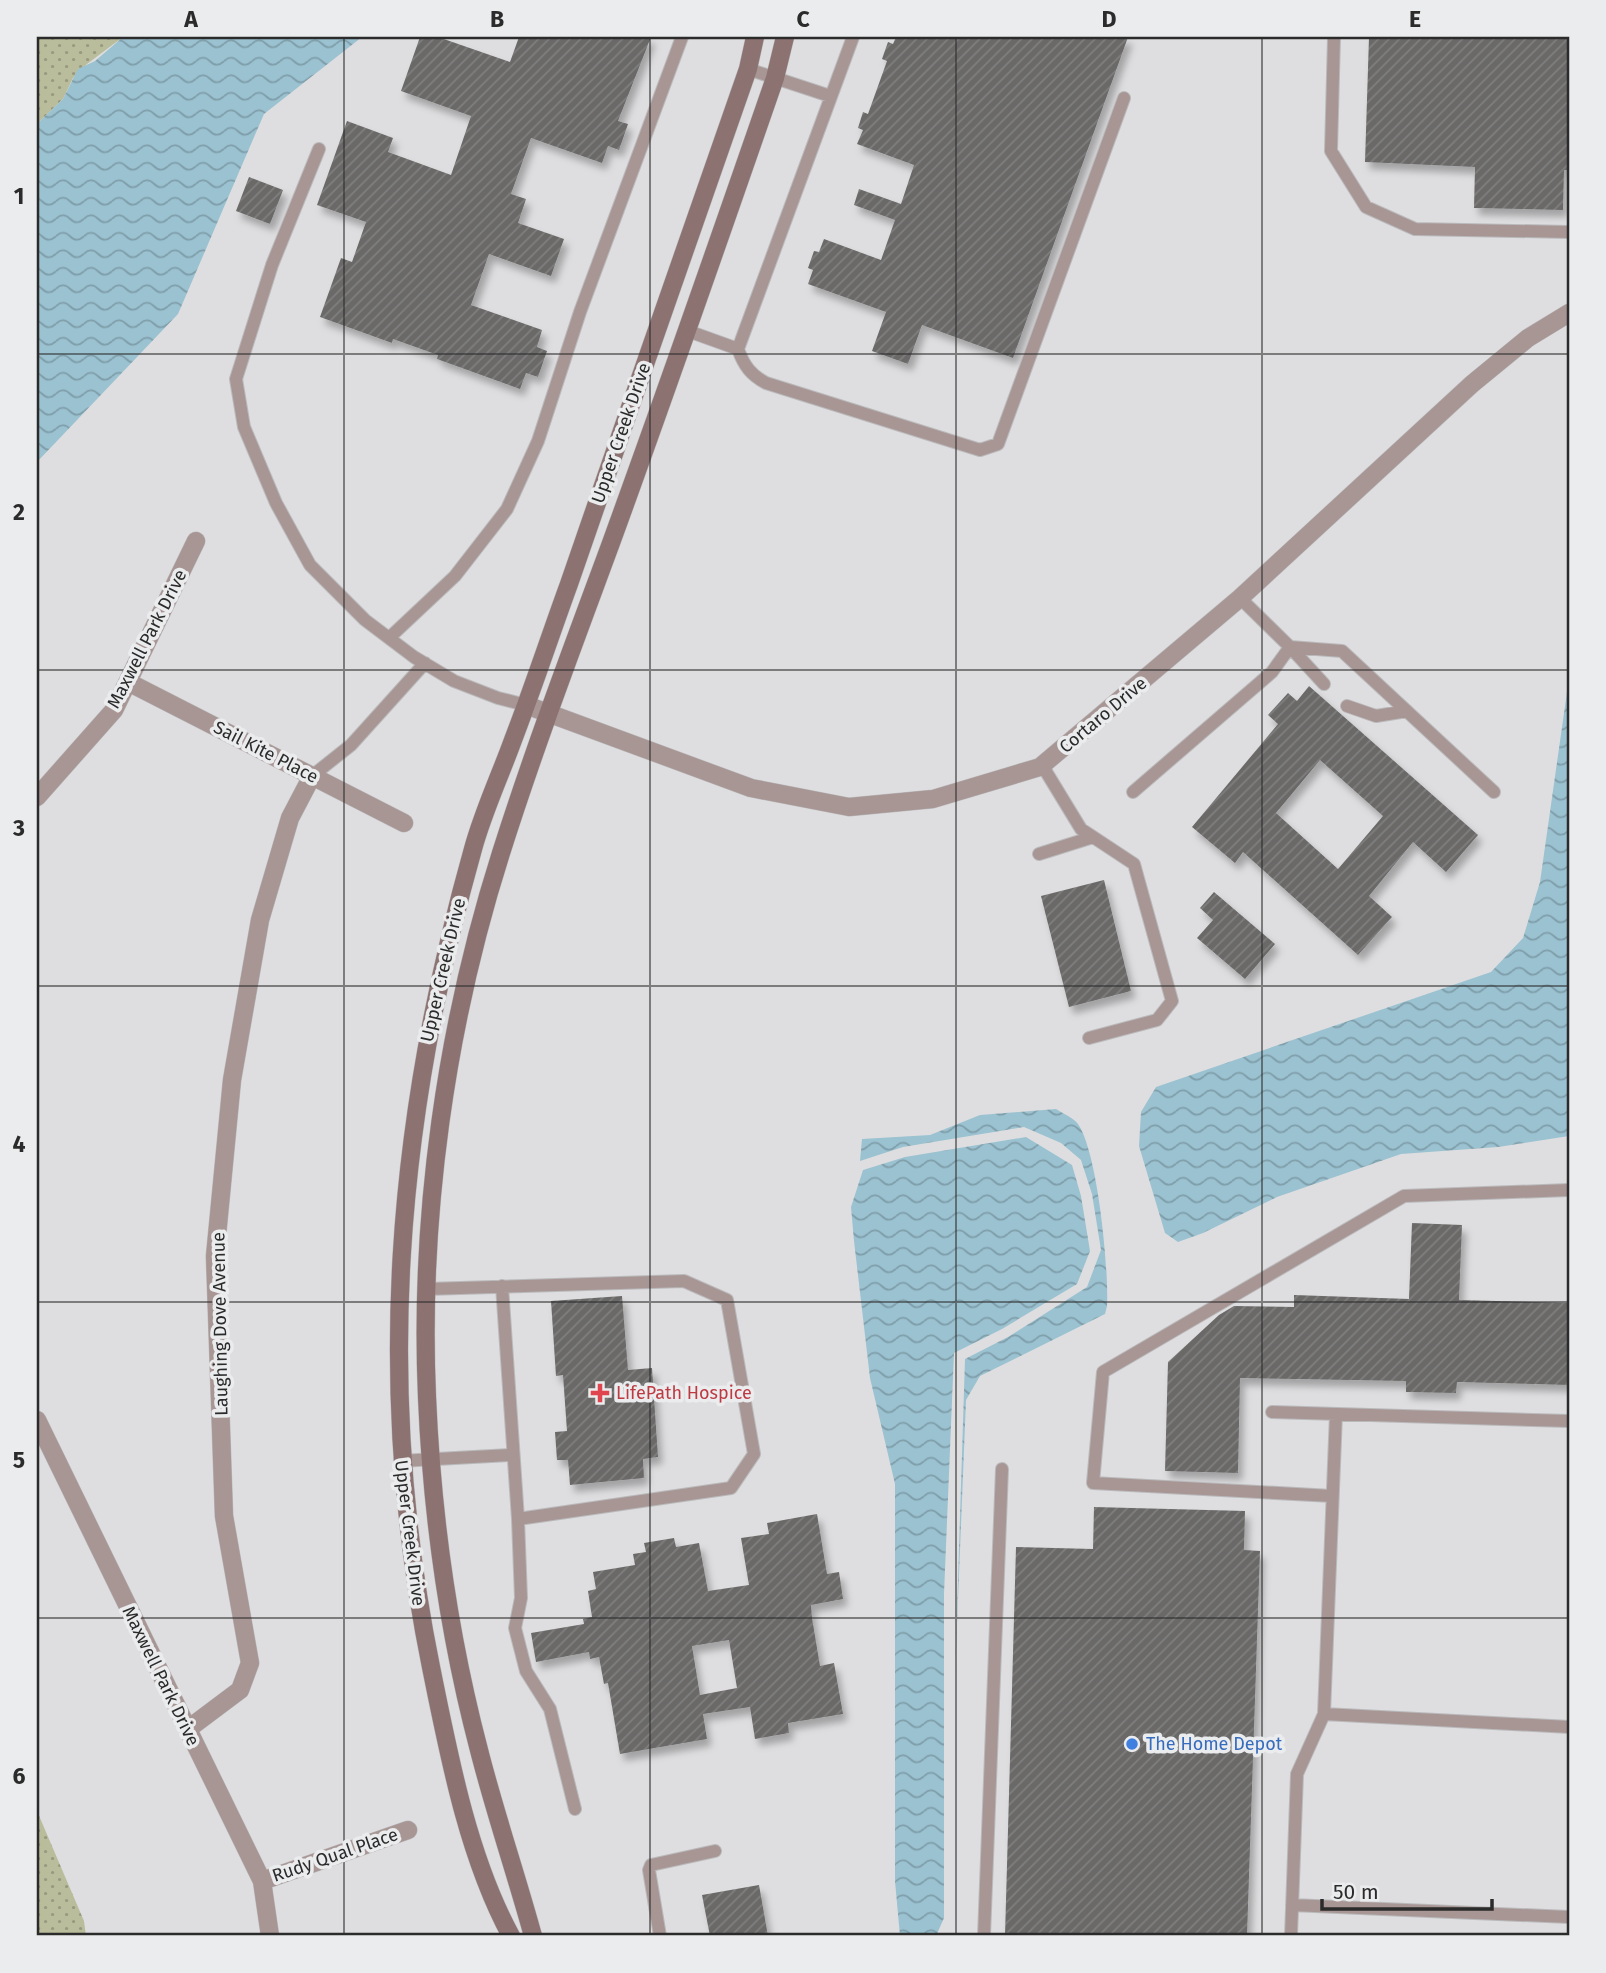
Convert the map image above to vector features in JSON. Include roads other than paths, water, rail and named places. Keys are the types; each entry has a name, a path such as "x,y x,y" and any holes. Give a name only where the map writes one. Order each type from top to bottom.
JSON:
{"street":[{"name":"Upper Creek Drive","path":"511,1936 494,1904 450,1760 410,1554 400,1461 397,1394 399,1287 405,1191 419,1079 439,977 475,843 526,705 748,69 755,37"},
{"name":"Upper Creek Drive","path":"533,1936 476,1737 439,1548 427,1394 427,1289 431,1207 447,1086 468,980 500,857 688,331 775,78 785,37"},
{"name":"Cortaro Drive","path":"526,705 751,788 849,807 933,799 1042,765 1240,598 1472,384 1528,338 1569,313"},
{"name":"Maxwell Park Drive","path":"37,797 114,710 196,541"},
{"name":"Sail Kite Place","path":"128,682 404,823"},
{"name":"Laughing Dove Avenue","path":"188,1729 240,1690 250,1663 224,1516 215,1256 232,1080 260,920 290,818 312,776"},
{"name":"Maxwell Park Drive","path":"37,1420 262,1881 270,1936"},
{"name":"Rudy Qual Place","path":"262,1881 408,1830"}],"lane":[{"path":"389,638 455,576 507,509 538,441 580,312 682,37"},
{"path":"853,37 738,349 744,365 754,377 766,383 980,450 998,444 1124,99"},
{"path":"1334,37 1331,151 1366,207 1415,229 1569,232"},
{"path":"748,69 830,96"},
{"path":"319,149 272,265 236,379 244,427 276,503 310,565 365,620 454,681 498,698 526,705"},
{"path":"688,331 738,349"},
{"path":"1240,598 1324,684"},
{"path":"1290,647 1342,651 1494,792"},
{"path":"1133,792 1272,672 1290,647"},
{"path":"312,776 351,746 425,663"},
{"path":"1347,706 1376,716 1407,711"},
{"path":"1042,765 1081,829 1135,864 1172,1001 1157,1020 1089,1038"},
{"path":"1039,854 1093,837"},
{"path":"1332,1496 1093,1483 1103,1372 1404,1196 1569,1190"},
{"path":"427,1289 684,1281 727,1300 754,1454 731,1488 518,1519"},
{"path":"502,1286 518,1519 521,1598 515,1628 526,1671 550,1709 575,1809"},
{"path":"1272,1412 1569,1421"},
{"path":"1291,1936 1297,1773 1324,1714 1336,1414"},
{"path":"400,1461 512,1455"},
{"path":"984,1936 1002,1469"},
{"path":"1324,1714 1569,1727"},
{"path":"660,1936 649,1870 651,1866 715,1851"},
{"path":"1292,1905 1569,1917"}],"water":[{"path":"123,37 362,37 264,114 178,314 37,462 37,124 63,99 78,69 95,61"},
{"path":"1569,678 1569,1136 1498,1147 1401,1154 1277,1197 1203,1233 1178,1242 1165,1233 1139,1146 1141,1112 1156,1087 1491,972 1523,938 1540,882"},
{"path":"1056,1109 1078,1124 1091,1160 1101,1212 1107,1306 1105,1314 980,1376 966,1400 955,1675 965,1359 1008,1337 1087,1287 1101,1250 1092,1194 1081,1160 1061,1143 1024,1127 903,1147 860,1161 862,1139 930,1135 980,1115"},
{"path":"1026,1137 1072,1165 1081,1196 1090,1251 1077,1284 1002,1329 954,1353 944,1594 944,1918 936,1936 900,1936 895,1881 895,1484 870,1378 851,1207 863,1170 905,1157"}],"place":[{"name":"LifePath Hospice","path":"600,1393"},
{"name":"The Home Depot","path":"1132,1744"}]}
